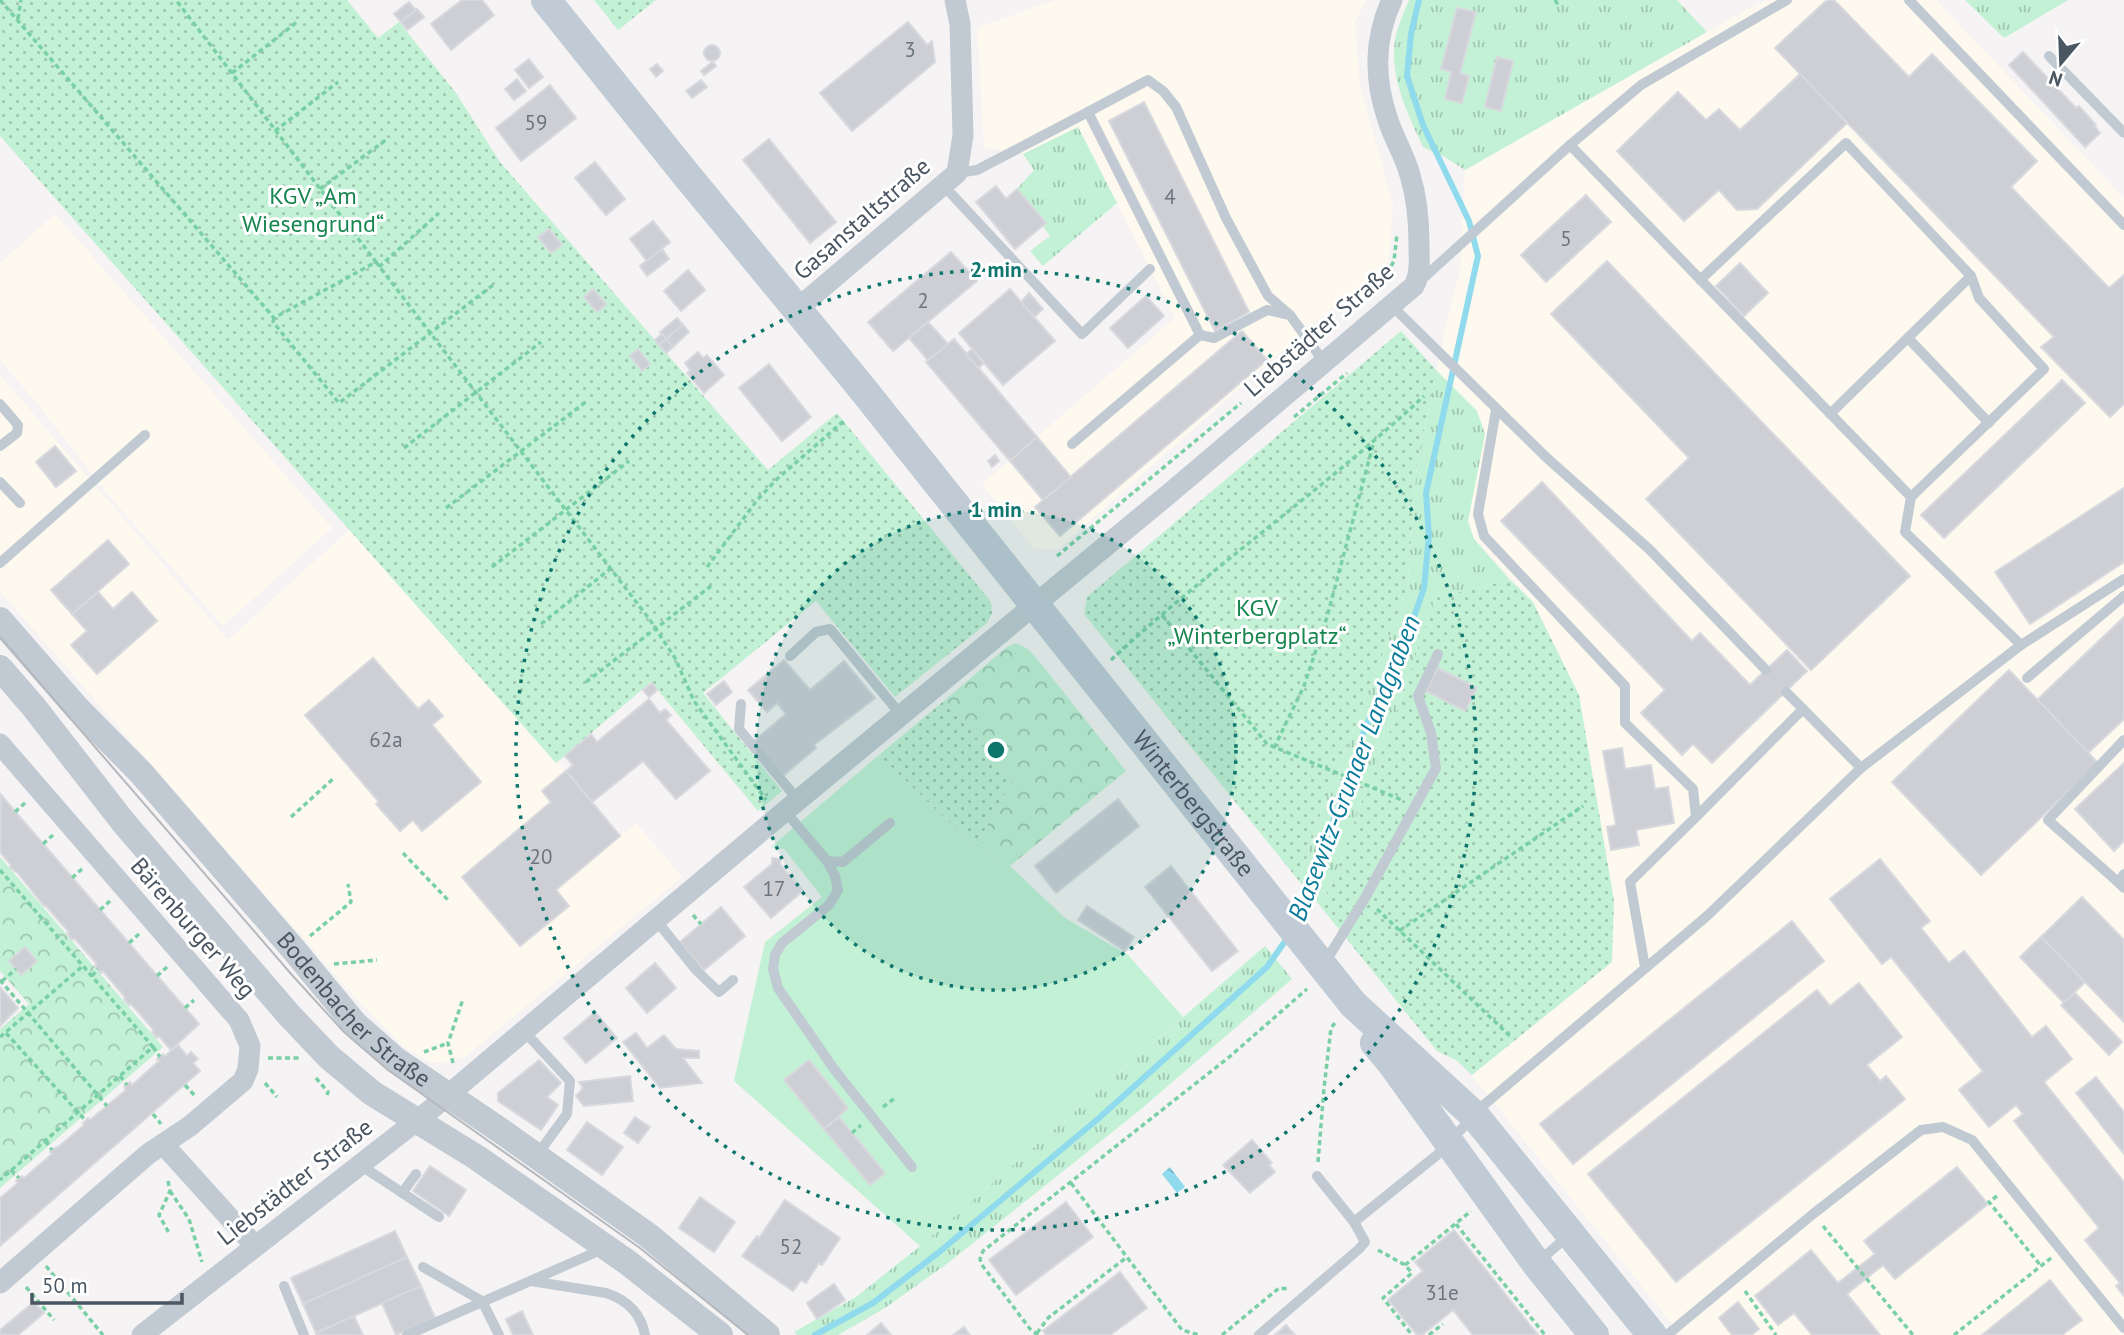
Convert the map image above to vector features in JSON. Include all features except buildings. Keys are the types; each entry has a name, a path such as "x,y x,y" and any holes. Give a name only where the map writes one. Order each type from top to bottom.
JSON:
{"main road":[{"name":"Winterbergstraße","path":"546,0 1293,929 1315,978 1391,1062 1536,1263 1594,1335"},
{"name":"Winterbergstraße","path":"1344,1013 1475,1116 1651,1335"}],"street":[{"name":"Gasanstaltstraße","path":"797,309 950,179 963,135 960,24 955,0"},
{"name":"Liebstädter Straße","path":"142,1335 417,1121 656,920 784,805 901,715 1181,484 1324,362 1384,297 1414,286 1419,276 1419,216 1410,175 1387,118 1377,72 1378,47 1385,14 1392,0"},
{"name":"Bodenbacher Straße","path":"0,620 76,707 142,774 355,1024 396,1060 649,1236 767,1335"},
{"name":"Bodenbacher Straße","path":"0,668 33,706 124,824 312,1040 372,1093 476,1157 607,1247 720,1335"},
{"name":"Bärenburger Weg","path":"0,744 239,1020 247,1036 250,1058"},
{"path":"0,1283 155,1149 190,1126 243,1081 250,1058"},
{"path":"155,1149 255,1246"}],"lane":[{"path":"1414,286 1570,145 1641,85 1787,0"},
{"path":"1909,0 2124,225"},
{"path":"2049,56 2124,133"},
{"path":"1150,269 1082,334 950,179 977,170 1148,80 1163,91 1176,107 1226,218 1268,296 1290,315 1324,362"},
{"path":"1088,112 1200,335"},
{"path":"1700,280 1846,143 1971,276 1979,298 2045,369 1911,498 1905,532 2021,645"},
{"path":"1570,145 1911,498"},
{"path":"1830,414 1971,276"},
{"path":"1384,297 1496,410 1649,549 1766,670"},
{"path":"1200,335 1214,338 1267,310 1290,315"},
{"path":"1072,444 1200,335"},
{"path":"1908,338 1989,423"},
{"path":"0,404 18,425 17,433 0,446"},
{"path":"1496,410 1478,514 1485,536 1625,685 1625,723 1693,789 1696,817"},
{"path":"0,562 145,435"},
{"path":"0,482 20,503"},
{"path":"1354,1222 1450,1143 1485,1104 1707,916 1861,768 2021,645 2124,579"},
{"path":"2027,678 2124,596"},
{"path":"790,656 816,632 830,629 901,715"},
{"path":"1315,978 1365,898 1436,768 1432,733 1418,696 1438,654"},
{"path":"1786,691 1861,768"},
{"path":"741,704 739,729 784,805 827,861 835,876 838,890 829,905 782,943 775,955 773,969 778,988 834,1069 912,1167"},
{"path":"1646,967 1630,882 1803,709"},
{"path":"2122,882 2048,820 2124,740"},
{"path":"827,861 844,862 890,823"},
{"path":"656,920 697,971 719,992 733,980"},
{"path":"524,1031 570,1081 567,1114 537,1156"},
{"path":"1667,1335 1813,1214 1921,1130 1943,1127 1972,1140 2124,1328"},
{"path":"360,1165 439,1217"},
{"path":"402,1194 416,1174"},
{"path":"1260,1334 1365,1242 1354,1222 1317,1176"},
{"path":"1536,1263 1570,1235"},
{"path":"407,1335 607,1247"},
{"path":"424,1267 482,1301 499,1335"},
{"path":"530,1281 618,1297 629,1304 638,1316 645,1335"},
{"path":"284,1286 304,1335"}],"path":[{"path":"0,0 274,318 273,322 339,402 494,285"},
{"path":"18,19 21,0"},
{"path":"176,0 656,629 675,658 694,701 784,805"},
{"path":"1555,0 1559,6"},
{"path":"232,74 297,22"},
{"path":"275,131 338,82"},
{"path":"320,189 387,139"},
{"path":"379,267 439,213"},
{"path":"1384,297 1394,261 1398,229 1403,222 1419,216"},
{"path":"274,318 376,262"},
{"path":"404,448 541,342"},
{"path":"1111,660 1161,615 1373,443 1424,396"},
{"path":"1057,556 1245,400"},
{"path":"446,508 587,401"},
{"path":"707,567 758,499 846,419"},
{"path":"1274,748 1304,686 1327,617 1373,443"},
{"path":"492,567 629,461"},
{"path":"541,624 611,569"},
{"path":"586,682 711,586"},
{"path":"1161,615 1267,744 1417,807"},
{"path":"291,817 334,778"},
{"path":"1399,931 1583,806"},
{"path":"403,853 448,900"},
{"path":"0,870 160,1057"},
{"path":"6,876 13,870"},
{"path":"301,944 351,902 348,884"},
{"path":"1365,898 1512,1038"},
{"path":"34,909 41,903"},
{"path":"695,918 701,925"},
{"path":"63,943 70,936"},
{"path":"326,964 377,960"},
{"path":"0,1037 83,966"},
{"path":"16,969 1,981 107,1106"},
{"path":"92,976 98,969"},
{"path":"1127,1257 1048,1318 1037,1334 1030,1329 982,1265 981,1255 1227,1058 1315,978"},
{"path":"454,1068 448,1043 463,999"},
{"path":"120,1009 126,1002"},
{"path":"1317,1176 1331,1028 1344,1013"},
{"path":"6,1032 86,1121"},
{"path":"148,1041 154,1035"},
{"path":"418,1057 448,1043"},
{"path":"0,1179 153,1047"},
{"path":"250,1058 307,1058"},
{"path":"120,1076 127,1085"},
{"path":"185,1085 199,1101"},
{"path":"45,1141 52,1150"},
{"path":"155,1149 167,1176 170,1191 188,1219 200,1251 205,1285"},
{"path":"11,1170 19,1178"},
{"path":"1071,1183 1182,1330 1199,1335"},
{"path":"2009,1186 1989,1202 2040,1266"},
{"path":"169,1233 159,1215 170,1191"},
{"path":"1405,1265 1488,1198"},
{"path":"1813,1214 1913,1335"},
{"path":"1456,1224 1545,1335"},
{"path":"1365,1242 1405,1265 1412,1273 1383,1297 1412,1335"},
{"path":"1954,1335 2061,1250"},
{"path":"35,1253 103,1335"},
{"path":"1736,1278 1776,1335"},
{"path":"1222,1335 1279,1288 1293,1289"},
{"path":"36,1299 54,1320"},
{"path":"80,1307 85,1303"},
{"path":"1429,1335 1443,1324"},
{"path":"1175,1335 1182,1330"}],"shaded area":[{"path":"1055,0 1366,0 1355,22 1360,86 1393,204 1389,262 1295,339 1058,549 1034,549 982,484 1175,318 1078,127 1023,154 984,147 977,28"},
{"path":"1765,0 1936,0 2124,198 2124,1335 1681,1335 1472,1075 1612,962 1533,602 1474,538 1468,521 1485,434 1476,411 1437,371 1460,271 1465,170 1628,75"},
{"path":"55,214 332,528 223,626 105,491 0,360 0,263"},
{"path":"0,375 228,640 350,529 566,771 620,836 636,823 682,877 466,1056 442,1063 431,1063 405,1048 353,995 0,591"}],"green space":[{"name":"KGV „Am Wiesengrund“","path":"0,0 347,0 378,38 399,22 456,93 500,162 768,470 837,413 991,602 992,613 987,623 895,697 816,601 703,693 782,791 758,811 651,682 556,763 0,136"},
{"path":"594,0 656,0 618,30"},
{"path":"1409,0 1677,0 1707,32 1465,170 1423,147 1400,91 1394,46"},
{"path":"1965,0 2068,0 2004,38"},
{"path":"1078,127 1117,203 1043,266 1030,251 1050,236 1017,189 1034,170 1023,154"},
{"name":"KGV „Winterbergplatz“","path":"1401,331 1437,371 1417,461 1407,590 1338,770 1369,783 1388,737 1435,598 1510,580 1533,602 1579,695 1614,901 1612,962 1472,1075 1456,1060 1437,1051 1321,907 1366,790 1335,778 1299,881 1084,614 1087,597"},
{"path":"1437,371 1477,411 1485,434 1468,521 1474,539 1510,580 1435,598 1388,737 1369,783 1338,770 1407,590 1417,461"},
{"path":"1016,643 1028,649 1038,660 1126,771 1010,866 975,847 1012,780 945,700 1007,647"},
{"path":"945,700 1012,780 975,847 879,755"},
{"path":"879,755 975,847 1010,866 1065,918 1128,955 1183,1017 920,1246 734,1081 765,942 822,897 784,849 771,847"},
{"path":"1335,777 1366,790 1321,907 1299,881"},
{"path":"0,857 163,1047 0,1188 0,1029 29,1004 0,971"},
{"path":"1265,946 1292,979 1140,1110 948,1263 885,1308 838,1335 797,1335 794,1332 856,1297 920,1246"}],"water":[{"path":"1170,1167 1185,1187 1177,1193 1162,1174"}],"waterway":[{"name":"Blasewitz‐Grunaer Landgraben","path":"1297,922 1316,883 1335,815 1362,736 1424,588 1429,536 1426,493 1478,256 1469,221 1423,125 1407,76 1411,34 1419,0"},
{"name":"Blasewitz‐Grunaer Landgraben","path":"815,1335 873,1303 938,1253 1099,1118 1267,967 1288,937"}],"tram line":[{"path":"0,637 344,1032 388,1070 640,1248 748,1335"}]}
